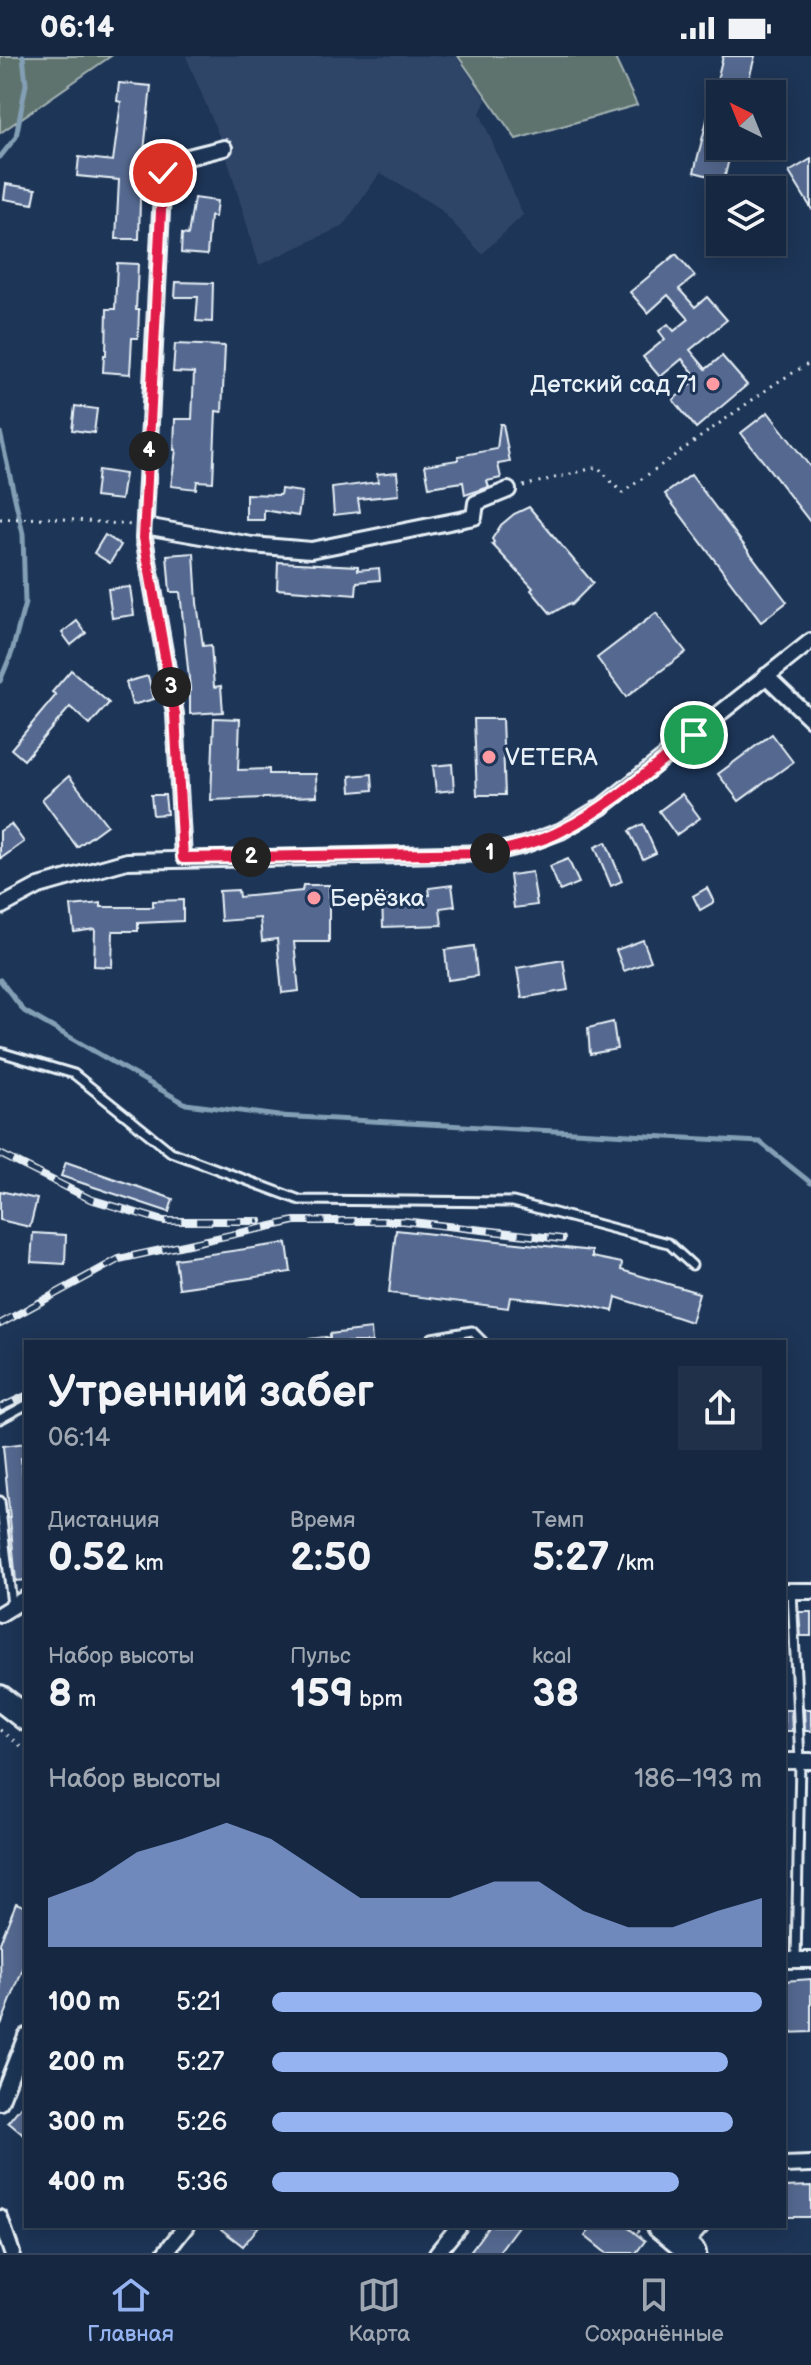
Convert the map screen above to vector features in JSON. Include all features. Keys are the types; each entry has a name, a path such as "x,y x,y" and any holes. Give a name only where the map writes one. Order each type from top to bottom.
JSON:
{"main road":[{"path":"0,1698 24,1716"},
{"path":"662,2228 685,2251"}],"street":[{"path":"183,858 175,714 144,538 163,173 180,159 224,148"},
{"path":"145,526 252,545 311,550 474,517 476,503 508,490"},
{"path":"0,907 39,886 127,861 491,853 524,845 561,831 603,806 811,641"},
{"path":"766,676 811,719"},
{"path":"788,1591 811,1591"},
{"path":"6,1610 24,1599"},
{"path":"0,2102 24,2041"},
{"path":"786,2165 811,2164"},
{"path":"0,2218 12,2253"},
{"path":"165,2253 184,2228"},
{"path":"437,2253 457,2228"},
{"path":"685,2251 700,2228"}],"lane":[{"path":"0,1052 74,1074 171,1152 300,1200 513,1202 668,1243 692,1265"},
{"path":"430,1340 472,1331 481,1340"},
{"path":"0,1419 24,1406"},
{"path":"0,1501 6,1610"},
{"path":"788,1591 806,1761 797,1960"}],"path":[{"path":"508,490 598,467 622,493 776,383 811,362"},
{"path":"0,519 52,518 145,526"},
{"path":"0,1730 24,1748"}],"shaded area":[{"path":"186,56 456,56 486,100 480,113 523,215 482,254 438,207 380,173 343,226 259,265 224,148"}],"green space":[{"path":"0,56 111,56 0,133"},
{"path":"458,56 614,56 637,105 516,139"}],"building":[{"path":"723,56 755,56 749,80 717,80"},
{"path":"119,83 151,86 142,170 150,170 148,199 140,199 139,239 116,239 119,180 77,176 79,157 113,161 121,102 117,101"},
{"path":"706,124 706,160 729,160 725,176 694,172"},
{"path":"811,159 811,208 789,172"},
{"path":"6,184 36,189 33,204 4,199"},
{"path":"194,198 217,201 215,217 210,216 207,255 181,253 182,234 188,235"},
{"path":"676,254 695,276 679,289 695,307 707,297 727,320 690,350 706,369 722,356 747,385 696,428 673,400 698,378 682,359 660,377 643,357 665,339 659,331 668,324 674,331 689,319 668,295 648,313 630,292"},
{"path":"117,263 138,264 138,338 132,338 130,374 103,372 107,309 115,309"},
{"path":"176,282 213,283 212,322 196,321 198,297 175,297"},
{"path":"175,344 225,346 222,412 216,411 213,482 197,481 196,489 171,486 176,450 175,419 192,419 194,373 173,372"},
{"path":"75,406 97,409 94,433 72,430"},
{"path":"768,412 811,468 811,523 741,433"},
{"path":"500,424 503,424 510,462 498,464 501,478 487,481 489,487 465,495 463,482 429,487 425,465 497,449"},
{"path":"98,470 125,474 121,500 95,497"},
{"path":"397,472 399,495 358,499 360,512 334,515 332,488 378,482 377,474"},
{"path":"691,475 787,602 761,622 665,494"},
{"path":"281,489 302,492 298,516 264,510 264,520 246,520 246,494 280,495"},
{"path":"529,507 593,583 571,605 551,614 531,590 533,588 492,544 501,525"},
{"path":"105,535 121,545 110,563 94,553"},
{"path":"194,553 203,646 211,645 214,687 221,686 223,712 190,714 180,592 170,592 167,555"},
{"path":"278,562 358,566 358,570 379,568 380,580 357,582 356,595 277,589"},
{"path":"130,587 134,615 112,618 108,589"},
{"path":"656,613 686,652 626,697 597,658"},
{"path":"77,621 86,633 71,645 62,633"},
{"path":"71,670 109,703 90,725 70,707 24,760 11,749 56,695 52,692"},
{"path":"148,676 154,699 132,705 126,682"},
{"path":"214,718 240,719 238,770 269,769 269,774 316,774 317,796 211,800"},
{"name":"VETERA","path":"474,719 502,719 505,795 477,795"},
{"path":"772,734 793,762 739,801 718,774"},
{"path":"452,764 454,790 436,792 433,766"},
{"path":"372,774 373,790 351,792 350,776"},
{"path":"69,776 107,825 77,847 42,799"},
{"path":"682,794 700,818 676,835 659,811"},
{"path":"151,795 165,795 167,814 153,815"},
{"path":"11,824 24,842 0,859 0,831"},
{"path":"643,824 656,853 643,859 629,831"},
{"path":"606,842 622,881 611,886 595,847"},
{"path":"568,859 579,883 560,891 550,866"},
{"path":"532,872 537,905 514,908 510,875"},
{"path":"303,885 329,885 329,942 294,942 299,991 282,993 277,939 262,941 260,918 221,921 219,891 238,890 239,897 302,891"},
{"path":"452,885 455,906 440,908 442,925 383,927 382,897 430,895 429,888"},
{"path":"707,888 714,902 700,910 693,896"},
{"path":"183,900 183,921 138,923 138,931 113,931 112,967 94,966 95,929 74,932 71,906 101,903 101,907 153,907 153,901"},
{"path":"643,940 651,961 624,971 616,950"},
{"path":"474,946 477,976 448,980 445,950"},
{"path":"563,960 568,990 522,998 517,968"},
{"path":"613,1022 617,1049 590,1054 588,1028"},
{"path":"66,1162 173,1199 169,1212 61,1176"},
{"path":"0,1191 37,1199 30,1227 0,1220"},
{"path":"396,1230 592,1251 592,1257 622,1263 621,1270 699,1293 691,1322 616,1297 613,1311 581,1304 510,1297 508,1308 389,1293"},
{"path":"33,1233 66,1235 65,1264 31,1262"},
{"path":"287,1243 291,1272 179,1288 175,1259"},
{"path":"371,1329 372,1340 330,1340 330,1334"},
{"path":"24,1443 24,1457 21,1458 24,1580 16,1581 3,1446"},
{"path":"799,1612 811,1612 811,1636 801,1636"},
{"path":"804,1709 811,1709 811,1731 805,1731"},
{"path":"786,1710 791,1710 792,1731 786,1731"},
{"path":"16,1903 24,1906 24,1966 1,2025 0,1943"},
{"path":"811,1979 811,2032 786,2033 786,1981"},
{"path":"24,2102 24,2135 8,2122"},
{"path":"811,2186 811,2217 786,2217 786,2187"},
{"path":"220,2228 257,2228 243,2246"},
{"path":"488,2228 517,2228 498,2253 469,2253"},
{"path":"591,2228 629,2228 645,2241 636,2253 606,2253 585,2236"}],"waterway":[{"path":"0,157 16,137 26,84 23,56"},
{"path":"0,432 23,534 25,603 12,652 0,681"},
{"path":"0,980 24,1011 186,1104 279,1116 760,1142 811,1183"}],"railway":[{"path":"0,1154 90,1199 164,1221 259,1221"},
{"path":"0,1324 119,1259 295,1221 403,1221 562,1239"},
{"path":"0,1408 24,1397"}],"place":[{"name":"Детский сад 71","path":"713,384"},
{"name":"VETERA","path":"489,757"},
{"name":"Берёзка","path":"314,898"}],"route":[{"path":"163,173 144,538 175,714 183,858 491,853 561,831 622,793 694,735"}]}
